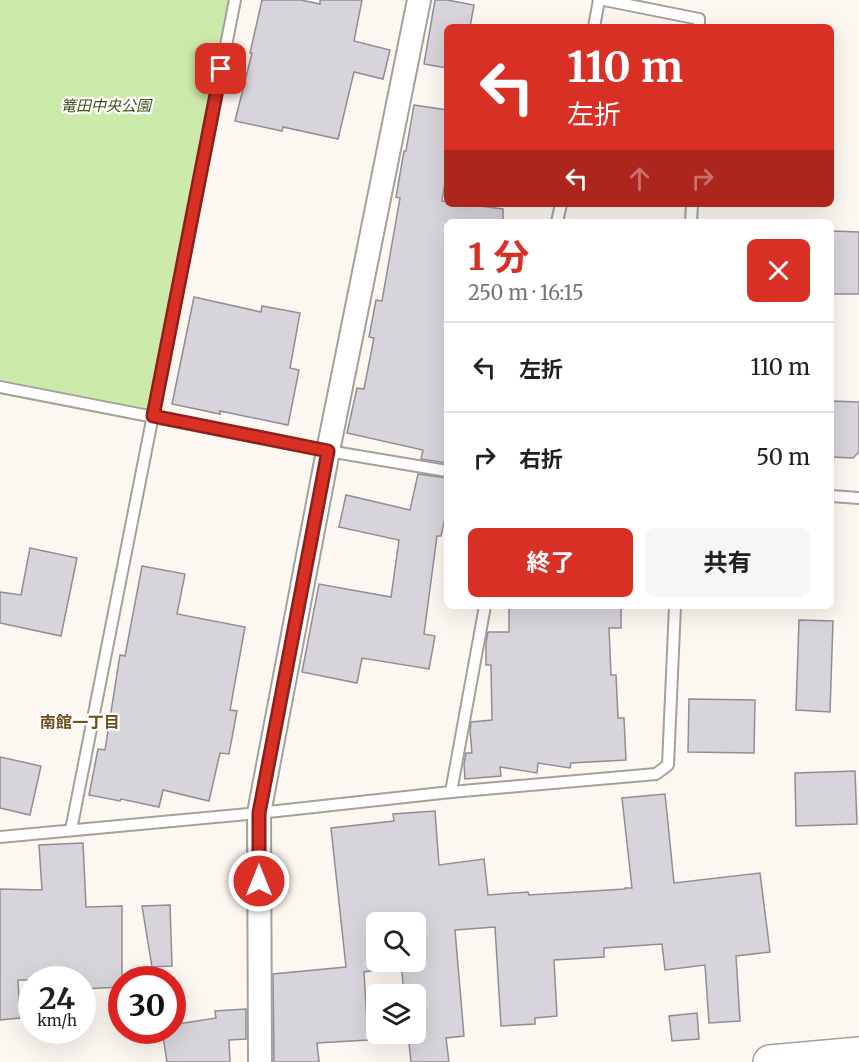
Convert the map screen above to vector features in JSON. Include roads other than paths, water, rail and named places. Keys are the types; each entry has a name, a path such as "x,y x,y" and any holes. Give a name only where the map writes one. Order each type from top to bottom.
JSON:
{"main road":[{"path":"770,1062 859,1054"}],"street":[{"path":"260,1062 259,813 328,451 419,0"}],"lane":[{"path":"71,830 235,0"},
{"path":"595,24 599,0"},
{"path":"604,0 699,19 699,24"},
{"path":"0,387 328,451 444,470"},
{"path":"834,496 859,498"},
{"path":"451,792 484,609"},
{"path":"0,837 656,774 668,765 675,609"}],"district":[{"name":"南館一丁目","path":"80,722"}],"park label":[{"name":"篭田中央公園","path":"106,106"}]}
